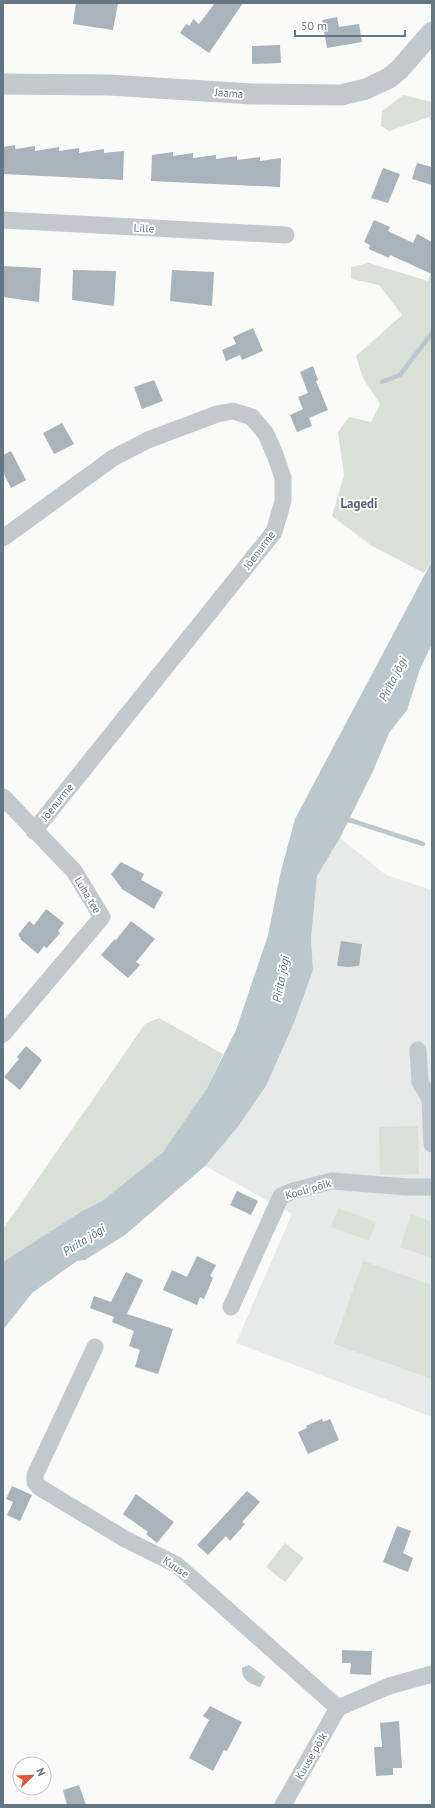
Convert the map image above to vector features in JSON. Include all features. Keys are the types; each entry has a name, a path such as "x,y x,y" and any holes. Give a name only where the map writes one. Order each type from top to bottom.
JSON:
{"street":[{"name":"Jaama","path":"3,84 109,85 252,94 341,95 366,89 388,78 399,70 432,32"},
{"name":"Lille","path":"3,220 286,235"},
{"name":"Jõenurme","path":"3,538 112,458 148,440 217,414 233,411 252,417 266,434 283,478 283,501 274,532 34,831"},
{"name":"Luha tee","path":"3,797 74,871 102,916 3,1034"},
{"path":"418,1050 420,1082 430,1099 432,1144"},
{"name":"Kooli põik","path":"231,1307 281,1196 293,1191 332,1181 407,1187 432,1187"},
{"name":"Kuuse","path":"95,1347 35,1475 35,1482 39,1487 125,1539 177,1565 338,1708"},
{"path":"338,1708 389,1686 432,1674"},
{"name":"Kuuse põik","path":"283,1805 338,1708"}],"shaded area":[{"path":"403,95 432,102 432,122 429,117 389,131 381,126 382,111"},
{"path":"369,263 428,281 432,269 432,561 424,573 372,546 332,516 344,475 338,432 349,417 371,422 380,404 363,378 356,356 402,315 379,285 351,279 351,267"},
{"path":"340,838 386,875 432,890 432,1417 236,1343 292,1214 205,1166 237,1128 266,1086 294,1023 313,970 311,939 317,876"},
{"path":"159,1018 223,1054 207,1088 163,1152 102,1201 82,1211 3,1262 3,1229 145,1024"},
{"path":"418,1126 419,1174 380,1175 379,1127"},
{"path":"338,1208 376,1222 369,1241 331,1227"},
{"path":"411,1214 432,1222 432,1258 400,1247"},
{"path":"363,1261 432,1285 432,1379 334,1344"},
{"path":"285,1543 304,1558 285,1582 266,1567"}],"water":[{"name":"Pirita jõgi","path":"432,561 432,644 420,669 407,710 389,733 374,769 340,838 317,876 311,939 313,970 294,1023 266,1086 237,1128 205,1166 125,1235 85,1260 77,1261 32,1293 3,1330 3,1262 82,1211 102,1201 163,1152 207,1088 236,1030 268,935 280,875 295,819"},
{"path":"249,1665 265,1677 260,1687 250,1683 243,1675 242,1668"}],"building":[{"path":"76,3 118,3 113,30 73,24"},
{"path":"215,3 243,3 209,53 180,33 186,24 190,26 193,19 199,24"},
{"path":"337,17 339,27 359,24 362,42 327,48 322,20"},
{"path":"280,45 281,63 252,64 252,46"},
{"path":"15,145 15,149 35,146 35,151 59,147 59,151 79,148 79,153 104,149 104,153 124,151 123,180 3,174 3,147"},
{"path":"173,152 173,156 193,153 193,158 216,155 216,159 237,156 237,160 260,157 260,161 281,158 280,187 151,181 152,155"},
{"path":"417,163 432,167 432,185 412,179"},
{"path":"383,168 400,174 388,203 371,198"},
{"path":"374,220 390,227 388,231 413,243 417,234 432,242 432,274 390,255 389,258 369,249 370,245 364,242"},
{"path":"3,266 41,268 39,302 3,297"},
{"path":"73,270 116,271 114,306 72,300"},
{"path":"172,270 214,272 212,306 170,301"},
{"path":"253,328 263,351 242,360 240,355 226,361 222,350 236,344 233,337"},
{"path":"313,366 318,380 316,381 328,410 309,418 312,426 297,432 290,415 303,409 298,397 308,393 300,372"},
{"path":"154,380 163,401 142,409 134,387"},
{"path":"62,423 74,444 54,454 43,433"},
{"path":"11,451 26,480 11,488 3,472 3,455"},
{"path":"121,862 144,874 141,880 163,892 154,909 122,889 111,874"},
{"path":"46,909 64,923 58,931 60,933 47,948 44,946 38,954 20,939 21,938 18,935 29,921 34,925"},
{"path":"131,921 155,939 136,962 140,965 128,978 101,955 115,939 116,940"},
{"path":"341,941 362,944 359,966 337,966"},
{"path":"26,1046 42,1060 20,1090 4,1077 19,1059 17,1057"},
{"path":"237,1191 258,1201 251,1215 230,1205"},
{"path":"197,1256 216,1265 210,1276 213,1278 204,1299 200,1297 197,1305 163,1290 172,1270 187,1277"},
{"path":"126,1272 143,1280 127,1314 173,1329 158,1374 135,1367 140,1350 129,1346 134,1331 112,1322 114,1317 90,1308 94,1296 111,1302"},
{"path":"322,1419 323,1422 330,1419 339,1440 308,1454 298,1432 307,1428 306,1426"},
{"path":"12,1486 32,1495 20,1521 7,1515 13,1502 6,1499"},
{"path":"247,1491 260,1502 242,1522 245,1524 230,1541 226,1536 208,1555 197,1545"},
{"path":"136,1494 174,1522 157,1543 146,1534 148,1532 123,1514"},
{"path":"397,1526 411,1531 403,1553 413,1558 408,1572 383,1562"},
{"path":"342,1650 372,1651 371,1675 350,1674 351,1663 342,1663"},
{"path":"210,1706 242,1722 227,1751 224,1750 213,1771 189,1758 209,1720 203,1716"},
{"path":"399,1721 402,1768 393,1768 393,1775 376,1776 374,1747 382,1747 380,1723"},
{"path":"79,1785 86,1805 67,1805 63,1790"}],"waterway":[{"path":"382,382 400,375 432,333"},
{"path":"343,818 423,844"}],"district":[{"name":"Lagedi","path":"359,503"}]}
